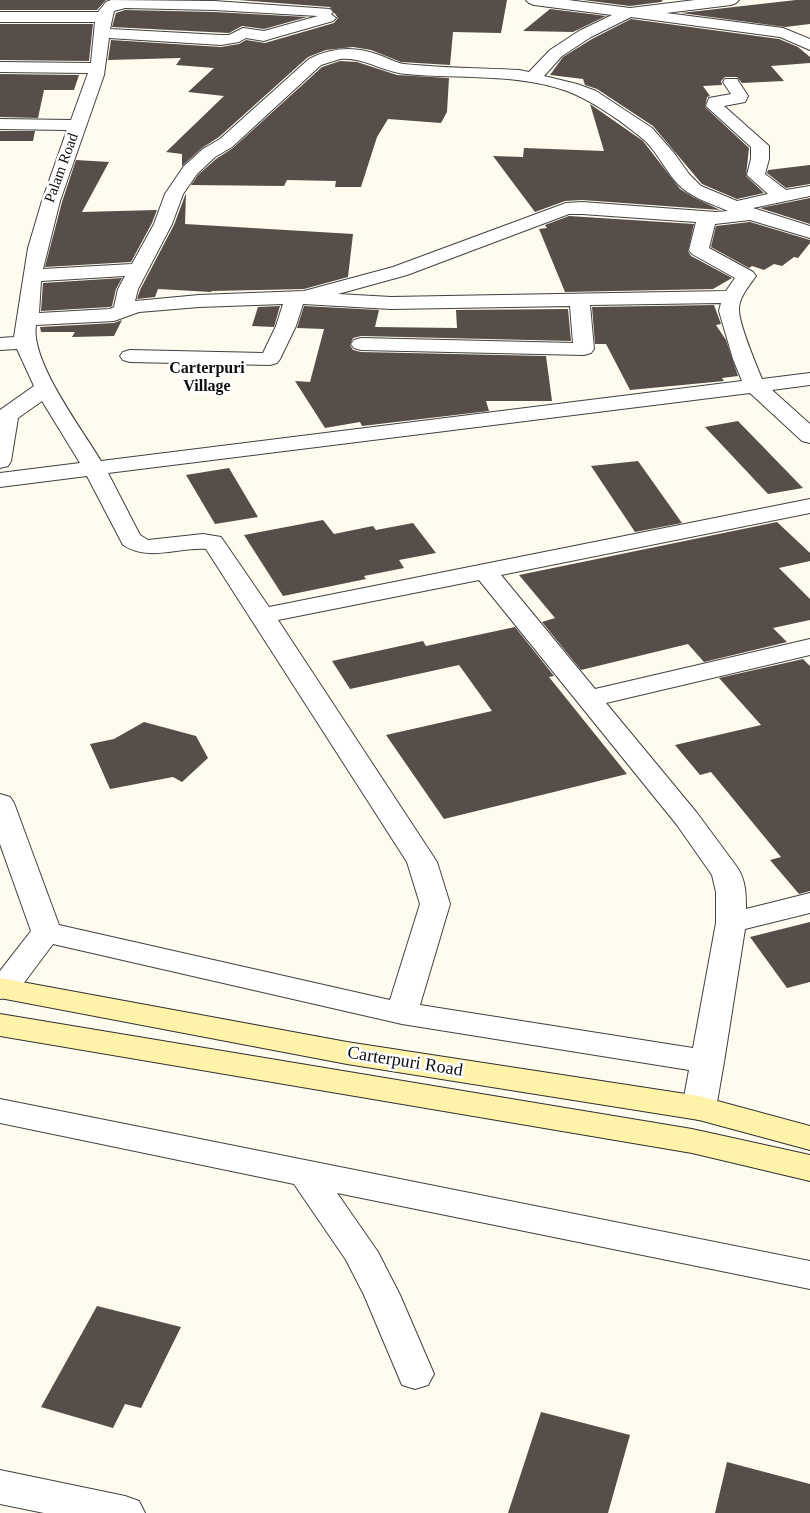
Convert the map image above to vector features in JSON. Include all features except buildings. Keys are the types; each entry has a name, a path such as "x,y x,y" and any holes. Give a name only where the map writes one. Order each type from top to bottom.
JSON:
{"main road":[{"name":"Carterpuri Road","path":"2,989 347,1053 699,1108 810,1138"},
{"name":"Carterpuri Road","path":"0,1025 692,1141 810,1168"}],"street":[{"path":"534,0 787,34 810,31"},
{"path":"533,78 563,48 628,13 731,0"},
{"path":"103,25 112,5 128,1 218,2 327,10"},
{"path":"0,17 103,25 221,40 233,39 243,33 264,36 327,10"},
{"path":"327,10 344,54"},
{"name":"Palam Road","path":"25,342 25,325 28,321 28,297 46,212 98,68 103,25"},
{"path":"787,34 810,45"},
{"path":"123,310 128,289 163,224 174,194 190,170 226,143 315,62 322,58 344,54 365,55 393,68 500,74 533,78 571,87 603,103 652,136 689,186 702,194 810,232"},
{"path":"0,67 98,68"},
{"path":"731,82 740,96 739,98 715,102 714,106 760,146 760,159 756,175 782,196"},
{"path":"0,124 78,125"},
{"path":"295,298 400,271 566,209 582,208 707,217 743,210 782,196 810,191"},
{"path":"707,217 699,250 746,276 732,297 729,312 735,337 755,386 810,436"},
{"path":"32,276 138,269"},
{"path":"28,321 40,318 114,315 123,310 146,305 233,298 295,298 391,303 732,297"},
{"path":"130,356 270,359 286,326 295,298"},
{"path":"361,344 584,349 580,300"},
{"path":"0,344 25,342 46,388 94,468 131,540 137,545 148,548 198,541 213,542 422,862 435,904 402,1013"},
{"path":"0,480 810,379"},
{"path":"0,461 7,415 46,388"},
{"path":"262,616 810,506"},
{"path":"484,570 686,819 727,874 731,892 732,923 699,1108"},
{"path":"588,699 809,650"},
{"path":"0,803 46,932"},
{"path":"732,923 810,903"},
{"path":"46,932 402,1013 708,1062"},
{"path":"2,989 46,932"},
{"path":"0,1111 810,1275"},
{"path":"305,1174 360,1252 386,1304 416,1374"},
{"path":"0,1487 125,1513"}],"district":[{"name":"Carterpuri Village","path":"207,378"}]}
